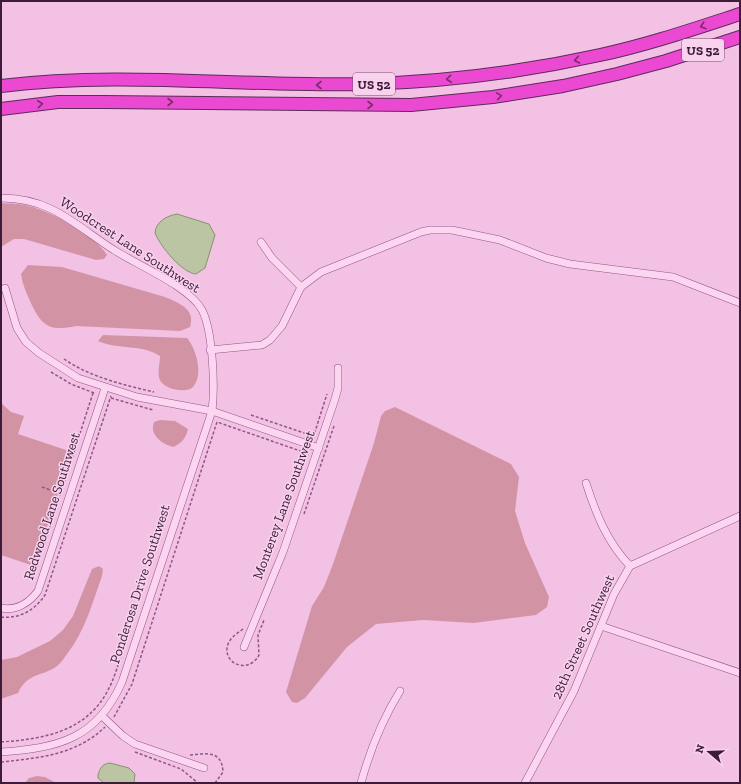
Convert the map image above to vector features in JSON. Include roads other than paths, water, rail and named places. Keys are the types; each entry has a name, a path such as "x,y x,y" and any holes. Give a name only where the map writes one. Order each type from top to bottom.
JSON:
{"highway":[{"name":"US 52","path":"1,86 94,79 314,85 441,80 524,70 601,55 678,35 740,14"},
{"name":"US 52","path":"1,108 58,102 411,105 493,97 563,86 666,61 740,37"}],"street":[{"name":"Woodcrest Lane Southwest","path":"1,198 19,199 51,209 74,222 116,251 188,295 197,303 205,317 210,350"},
{"path":"210,350 262,345 270,340 282,326 301,287 321,272 421,232 441,229 500,240 546,258 570,264 673,278 703,287 740,303"},
{"path":"261,242 272,258 301,287"},
{"path":"5,288 17,328 26,342 39,353 66,371 89,383 137,397 212,411 319,448"},
{"name":"Ponderosa Drive Southwest","path":"1,752 42,747 59,743 76,736 102,716 114,698 122,682 212,411 214,394 210,350"},
{"name":"Monterey Lane Southwest","path":"244,647 283,552 319,448 338,388 338,368"},
{"name":"Redwood Lane Southwest","path":"1,608 12,608 25,604 38,591 105,388"},
{"path":"586,483 597,518 617,552 630,566"},
{"name":"28th Street Southwest","path":"525,783 574,691 614,594 630,566 740,516"},
{"path":"602,626 740,673"},
{"path":"361,783 373,744 400,691"},
{"path":"102,716 123,736 136,744 204,768"}]}
